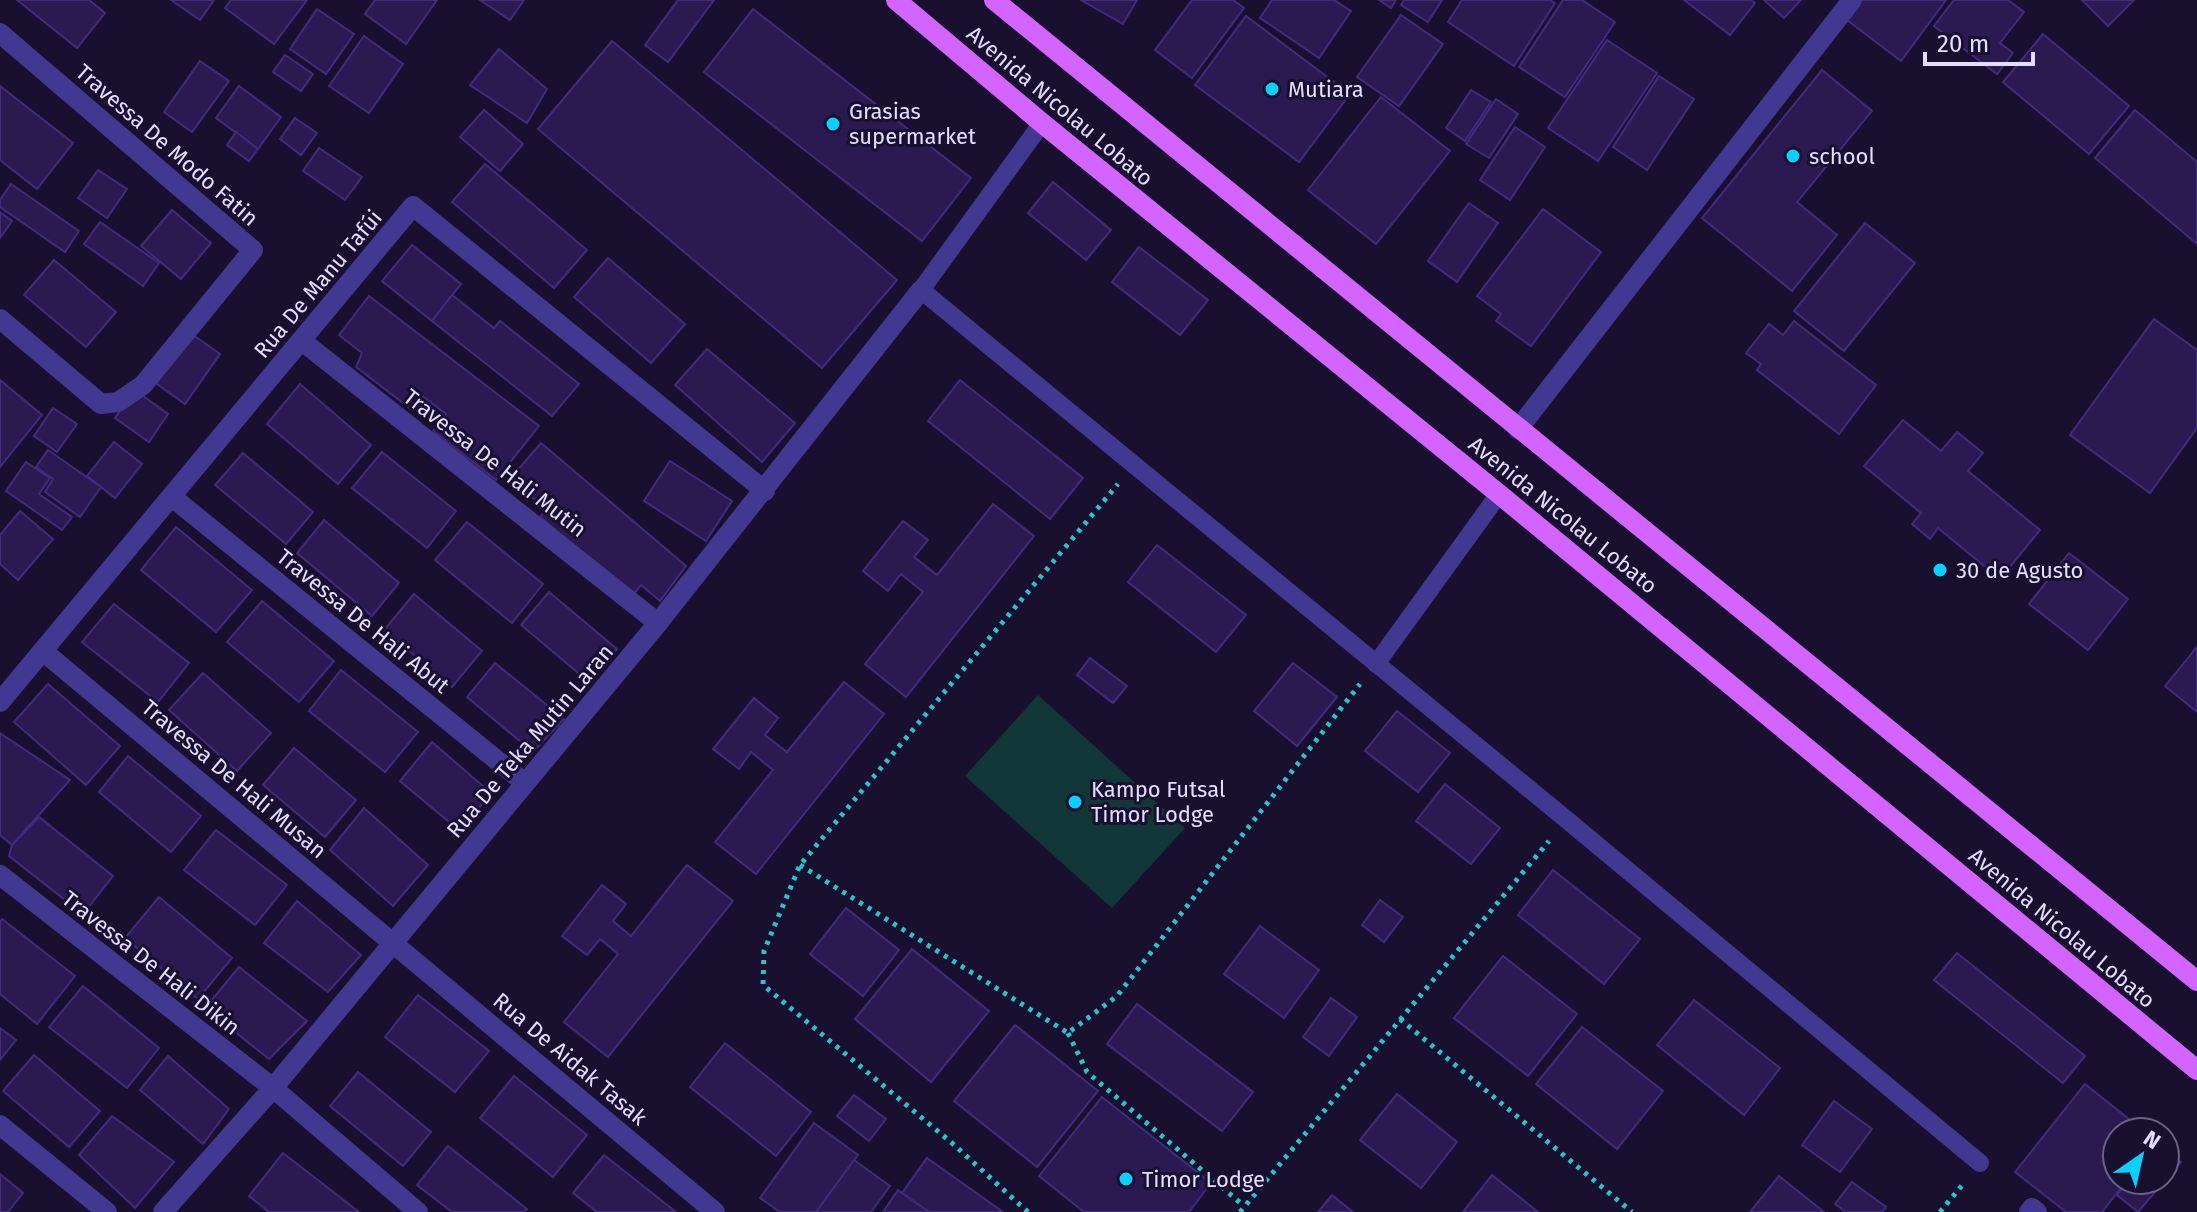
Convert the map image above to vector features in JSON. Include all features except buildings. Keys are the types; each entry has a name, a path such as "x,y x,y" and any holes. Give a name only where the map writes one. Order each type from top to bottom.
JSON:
{"main road":[{"name":"Avenida Nicolau Lobato","path":"896,0 2197,1070"},
{"name":"Avenida Nicolau Lobato","path":"994,0 2197,981"}],"street":[{"path":"1518,429 1852,0"},
{"name":"Travessa De Modo Fatin","path":"0,33 253,250 143,385 118,402 101,404 0,319"},
{"name":"Rua De Manu Tafúi","path":"0,702 413,206 765,491"},
{"name":"Rua De Teka Mutin Laran","path":"163,1212 395,943 765,491 921,290"},
{"name":"Travessa De Hali Mutin","path":"302,341 658,623"},
{"name":"Travessa De Hali Abut","path":"172,497 525,783"},
{"name":"Travessa De Hali Musan","path":"44,652 395,943"},
{"name":"Travessa De Hali Dikin","path":"0,875 273,1088 418,1212"},
{"name":"Rua De Aidak Tasak","path":"395,943 715,1212"},
{"path":"0,1125 107,1212"},
{"path":"2029,1212 2032,1208 2037,1212"}],"lane":[{"path":"1042,123 921,290 1980,1163"},
{"path":"1376,664 1499,494"}],"path":[{"path":"1028,1212 952,1143 763,985 764,951 800,865 1134,465"},
{"path":"1068,1033 1117,996 1376,664"},
{"path":"800,865 1068,1033 1087,1072 1242,1209 1567,820"},
{"path":"1400,1019 1632,1212"},
{"path":"1940,1212 1980,1163"}],"green space":[{"name":"Kampo Futsal Timor Lodge","path":"1038,695 1185,828 1112,908 965,776"}],"place":[{"name":"Mutiara","path":"1272,89"},
{"name":"Grasias supermarket","path":"833,124"},
{"name":"school","path":"1793,156"},
{"name":"30 de Agusto","path":"1940,570"},
{"name":"Kampo Futsal Timor Lodge","path":"1075,802"},
{"name":"Timor Lodge","path":"1126,1179"}]}
